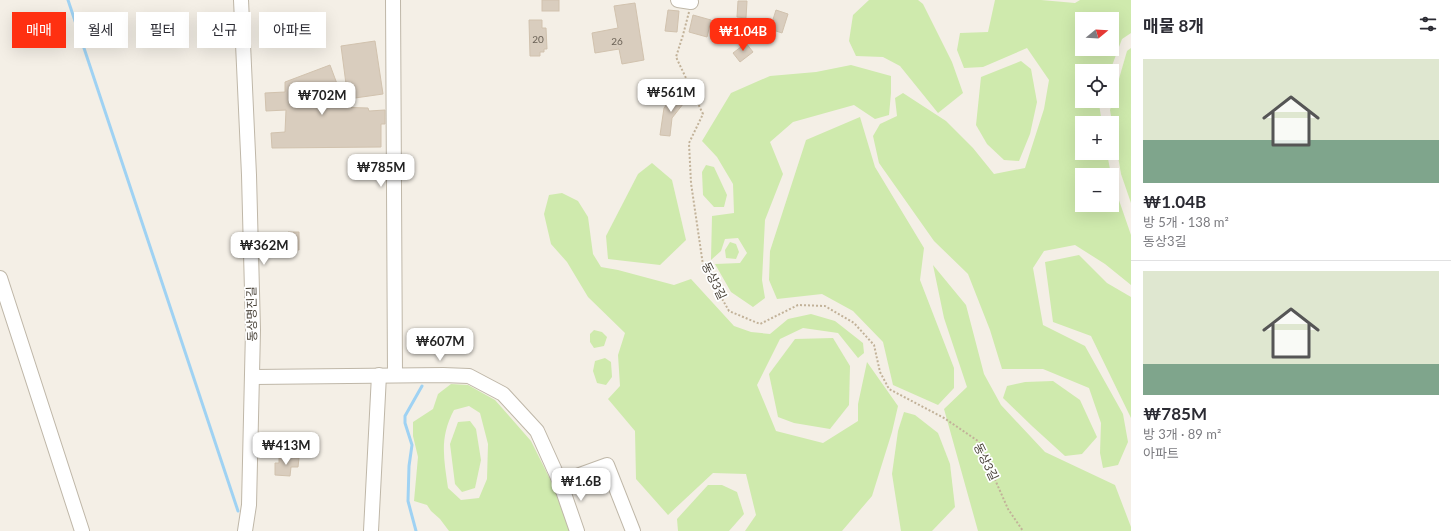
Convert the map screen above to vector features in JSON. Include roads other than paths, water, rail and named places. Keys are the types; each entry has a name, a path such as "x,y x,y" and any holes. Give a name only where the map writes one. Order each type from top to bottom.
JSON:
{"street":[{"name":"동상명진길","path":"241,0 249,175 253,330 249,505 245,531"},
{"path":"393,0 395,375"},
{"path":"0,278 82,531"},
{"path":"252,377 443,374 469,376 503,394 537,431 560,482 577,531"},
{"path":"371,531 379,375"},
{"path":"560,482 607,465 633,531"}],"waterway":[{"path":"68,0 238,511"},
{"path":"416,531 408,501 409,466 412,445 405,423 405,416 422,386"}]}
